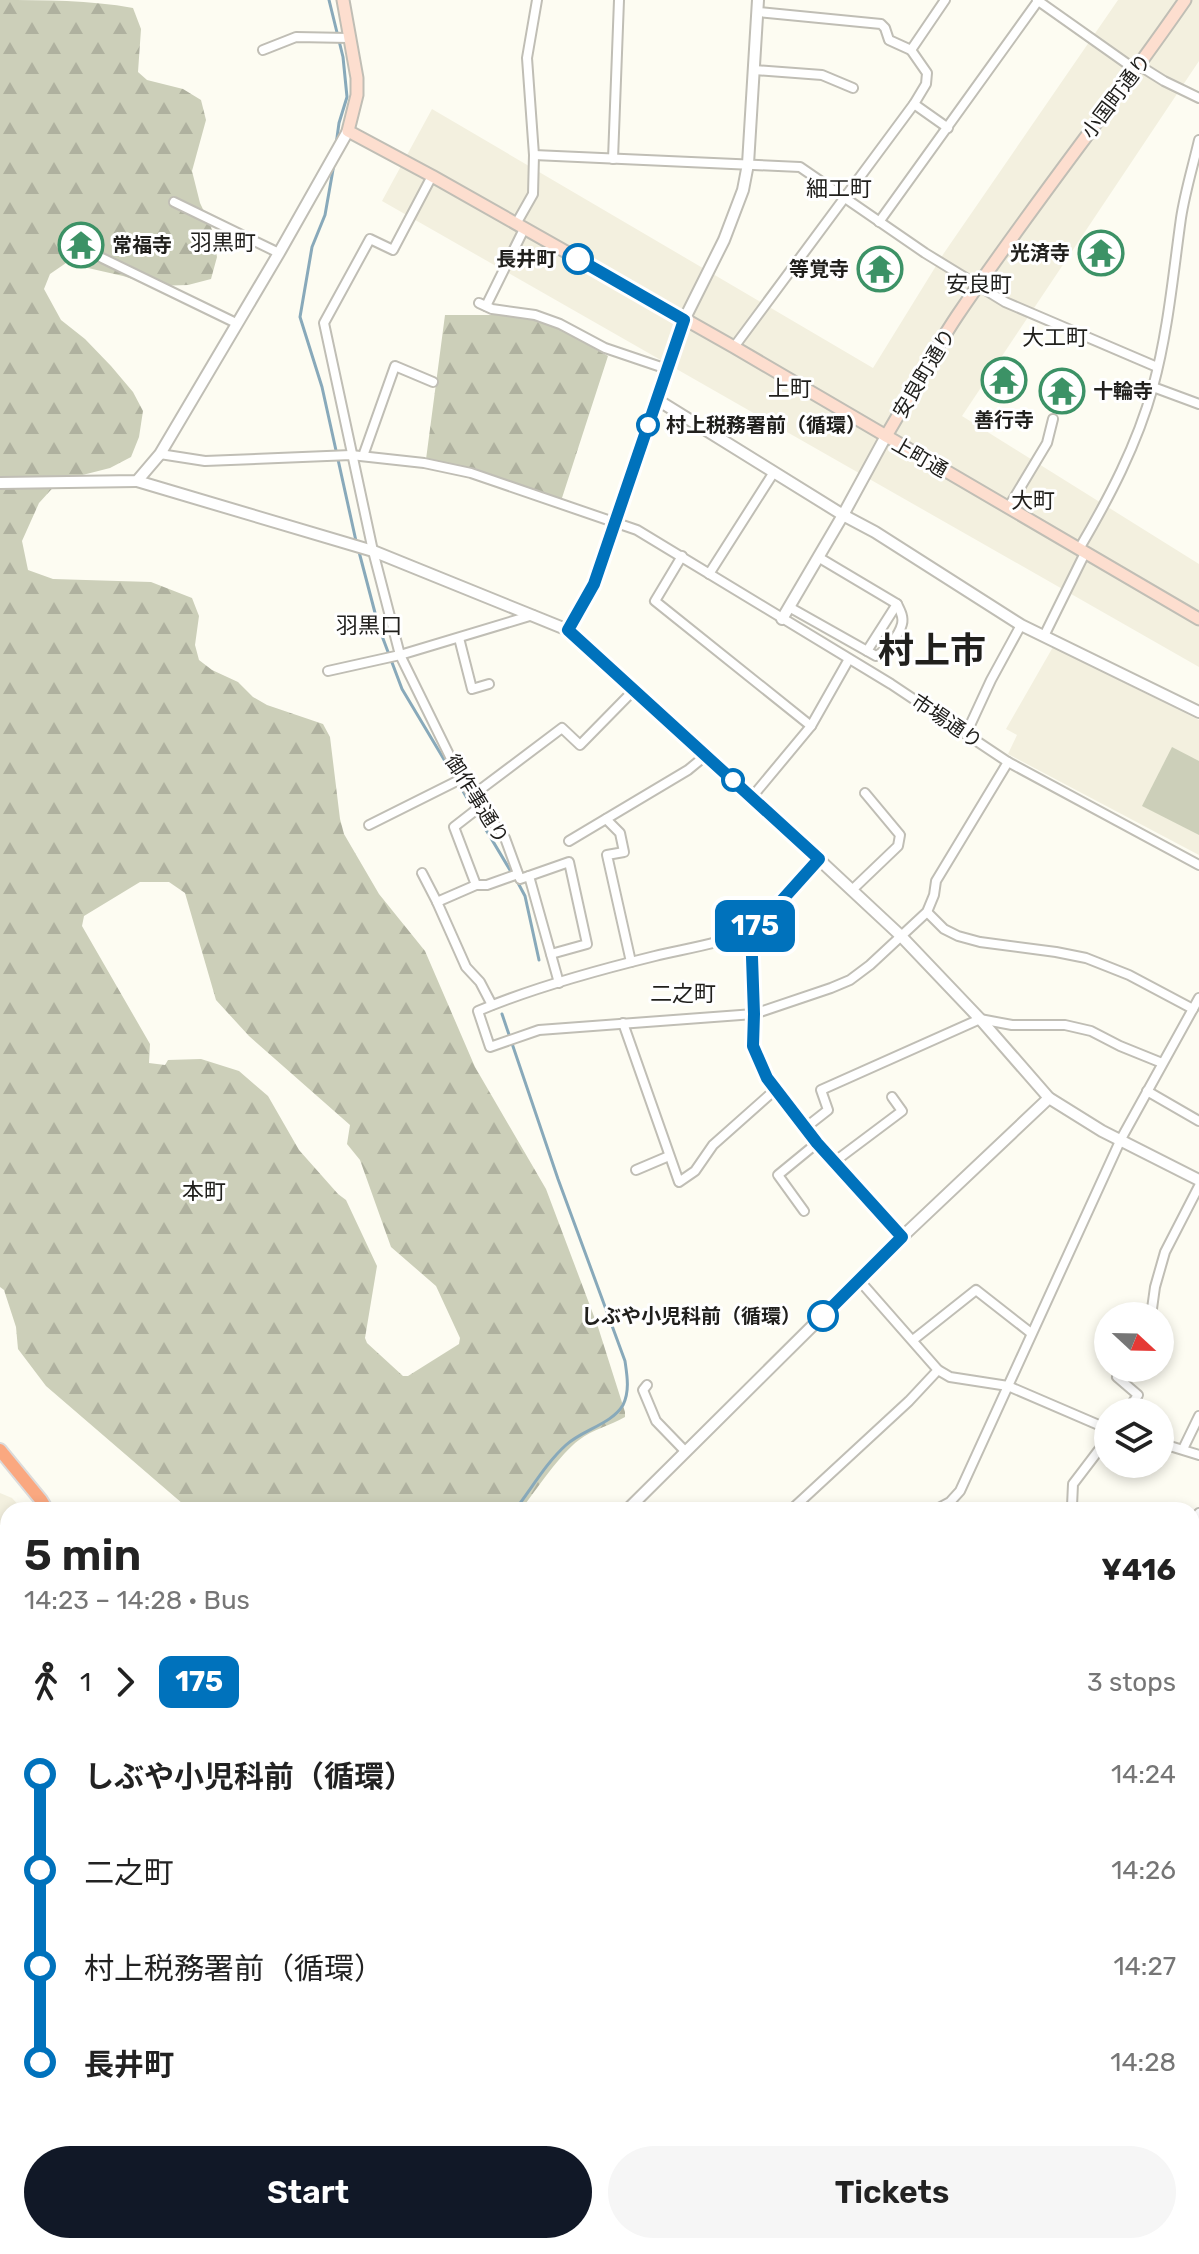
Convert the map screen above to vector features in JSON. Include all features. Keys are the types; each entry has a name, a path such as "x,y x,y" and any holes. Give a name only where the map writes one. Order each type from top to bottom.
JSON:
{"highway":[{"path":"0,1450 42,1502"}],"main road":[{"path":"343,0 357,78 357,95 348,131"},
{"name":"小国町通り","path":"1044,191 1138,68 1185,0"},
{"name":"上町通","path":"348,131 734,347 1199,619"},
{"name":"安良町通り","path":"886,436 956,318 1044,191"}],"street":[{"path":"537,0 527,58 534,155 533,194 482,304 492,309 535,315 560,324 605,348 667,369"},
{"path":"613,159 619,0"},
{"path":"568,630 594,584 684,320 724,240 743,190 748,164 758,0"},
{"path":"911,50 945,0"},
{"path":"879,222 1038,0 1138,68 1199,98"},
{"path":"734,347 914,104 926,84 927,73 911,50 889,40 881,24 758,12"},
{"path":"263,50 296,37 349,38"},
{"path":"754,70 822,75 853,88"},
{"path":"914,104 948,128"},
{"path":"137,481 160,454 348,131"},
{"path":"1044,636 1108,500 1153,387 1167,324 1182,214 1199,140"},
{"path":"534,155 800,167 879,222 1005,302 1157,367"},
{"name":"御作事通り","path":"432,176 393,250 370,239 324,323 351,455 400,655 461,779 505,838 518,874"},
{"path":"174,202 279,253"},
{"path":"102,258 236,323"},
{"path":"363,456 395,366 433,382"},
{"path":"1153,387 1199,404"},
{"path":"656,399 1021,625 1199,712"},
{"path":"1008,508 1047,443 1053,419"},
{"path":"782,619 886,436"},
{"name":"市場通り","path":"160,454 205,461 351,455 424,463 471,473 637,530 891,684 1008,762 1199,865"},
{"path":"709,574 774,472"},
{"path":"0,483 137,481 373,551 568,630 900,935 1049,1098 1083,1121 1199,1180"},
{"path":"682,556 655,601 811,726"},
{"path":"789,607 876,656 886,651 902,624 897,604 818,557"},
{"path":"867,651 897,604"},
{"path":"328,671 400,655 534,615"},
{"path":"966,734 1021,625"},
{"path":"459,638 472,689 489,684"},
{"path":"752,797 811,726 849,659"},
{"path":"473,795 562,728 580,745 633,691"},
{"path":"569,841 688,770 705,756"},
{"path":"819,859 766,918 751,929 559,983 478,1011 490,1047 539,1030 754,1014 850,980 927,912 936,881 1008,762"},
{"path":"369,825 461,779"},
{"path":"852,890 898,846 900,835 865,793"},
{"path":"476,885 454,827 481,806"},
{"path":"606,819 620,833 624,852 607,855 631,962"},
{"path":"437,902 476,885 487,885 518,874 520,879 569,862 587,944 551,954"},
{"path":"422,873 466,967 480,982 492,1005"},
{"path":"529,876 559,983"},
{"path":"927,912 944,929 958,936 1086,958 1129,975 1193,1009"},
{"path":"751,929 753,1046 767,1078 817,1143 902,1237"},
{"path":"950,1502 960,1491 1121,1139 1199,998"},
{"path":"805,1128 828,1110 821,1090 980,1019 1012,1025 1065,1025 1091,1031 1162,1063"},
{"path":"623,1023 679,1182 695,1171 713,1145 776,1089"},
{"path":"1147,1091 1199,1121"},
{"path":"834,1162 902,1111 892,1097"},
{"path":"635,1502 902,1237 1049,1098"},
{"path":"804,1211 778,1175 817,1143"},
{"path":"636,1170 669,1156"},
{"path":"1153,1302 1165,1252 1199,1186"},
{"path":"859,1280 938,1370 950,1377 1008,1386 1094,1423"},
{"path":"913,1340 976,1290 1031,1333"},
{"path":"800,1502 909,1401 938,1370"},
{"path":"1123,1382 1138,1395 1136,1398"},
{"path":"647,1385 643,1390 656,1421 685,1451"},
{"path":"1183,1449 1199,1416"},
{"path":"1174,1447 1199,1455"},
{"path":"1072,1502 1073,1484 1094,1456"}],"shaded area":[{"path":"1118,0 1199,0 1199,61 962,416 1199,564 1199,667 382,201 432,109 873,368 944,253"},
{"path":"1053,647 1199,720 1199,855 1008,754 1017,735 1006,729"},
{"path":"0,1493 16,1502 0,1502"}],"green space":[{"path":"0,0 50,0 133,8 141,29 138,72 147,80 183,89 201,100 206,120 192,171 200,203 211,226 217,257 211,279 188,285 155,286 66,263 50,274 44,289 61,320 111,366 133,392 143,411 139,437 131,457 110,468 59,481 39,503 22,541 28,570 53,579 151,582 192,598 199,616 195,645 199,660 238,682 253,697 267,705 323,724 330,737 344,834 379,894 425,951 475,1067 546,1189 598,1327 625,1417 590,1433 572,1446 527,1502 181,1502 46,1386 18,1349 16,1327 4,1290 0,1287","holes":["140,882 169,882 185,893 216,1000 249,1036 350,1125 347,1144 360,1160 391,1247 436,1286 460,1338 459,1344 408,1376 403,1376 365,1338 377,1266 346,1200 299,1150 268,1096 239,1071 201,1059 168,1060 165,1065 149,1063 150,1044 82,926 84,916"]},
{"path":"445,315 517,315 554,326 608,356 561,501 493,478 425,467"},
{"path":"1172,747 1199,761 1199,835 1142,806"}],"waterway":[{"path":"329,0 343,57 347,97 336,145"},
{"path":"334,164 325,215 312,247 300,317 322,387 356,541"},
{"path":"358,548 379,628 402,689 513,875"},
{"path":"517,881 525,896 539,960"},
{"path":"502,1014 625,1361 627,1383 627,1394 618,1412 566,1445 521,1502"}],"bus line":[{"name":"175","path":"578,259 684,320 617,523 594,584 568,630 819,859 766,918 751,929 753,1046 767,1078 805,1128 902,1237 823,1316"}],"place":[{"name":"常福寺","path":"81,245"},
{"name":"光済寺","path":"1101,253"},
{"name":"長井町","path":"578,259"},
{"name":"等覚寺","path":"880,269"},
{"name":"善行寺","path":"1004,380"},
{"name":"十輪寺","path":"1062,391"},
{"name":"村上税務署前（循環）","path":"648,425"},
{"name":"しぶや小児科前（循環）","path":"823,1316"}],"district":[{"name":"細工町","path":"839,188"},
{"name":"羽黒町","path":"223,242"},
{"name":"安良町","path":"979,284"},
{"name":"大工町","path":"1055,337"},
{"name":"上町","path":"790,388"},
{"name":"大町","path":"1033,500"},
{"name":"羽黒口","path":"369,625"},
{"name":"村上市","path":"932,650"},
{"name":"二之町","path":"683,993"},
{"name":"本町","path":"204,1191"}]}
